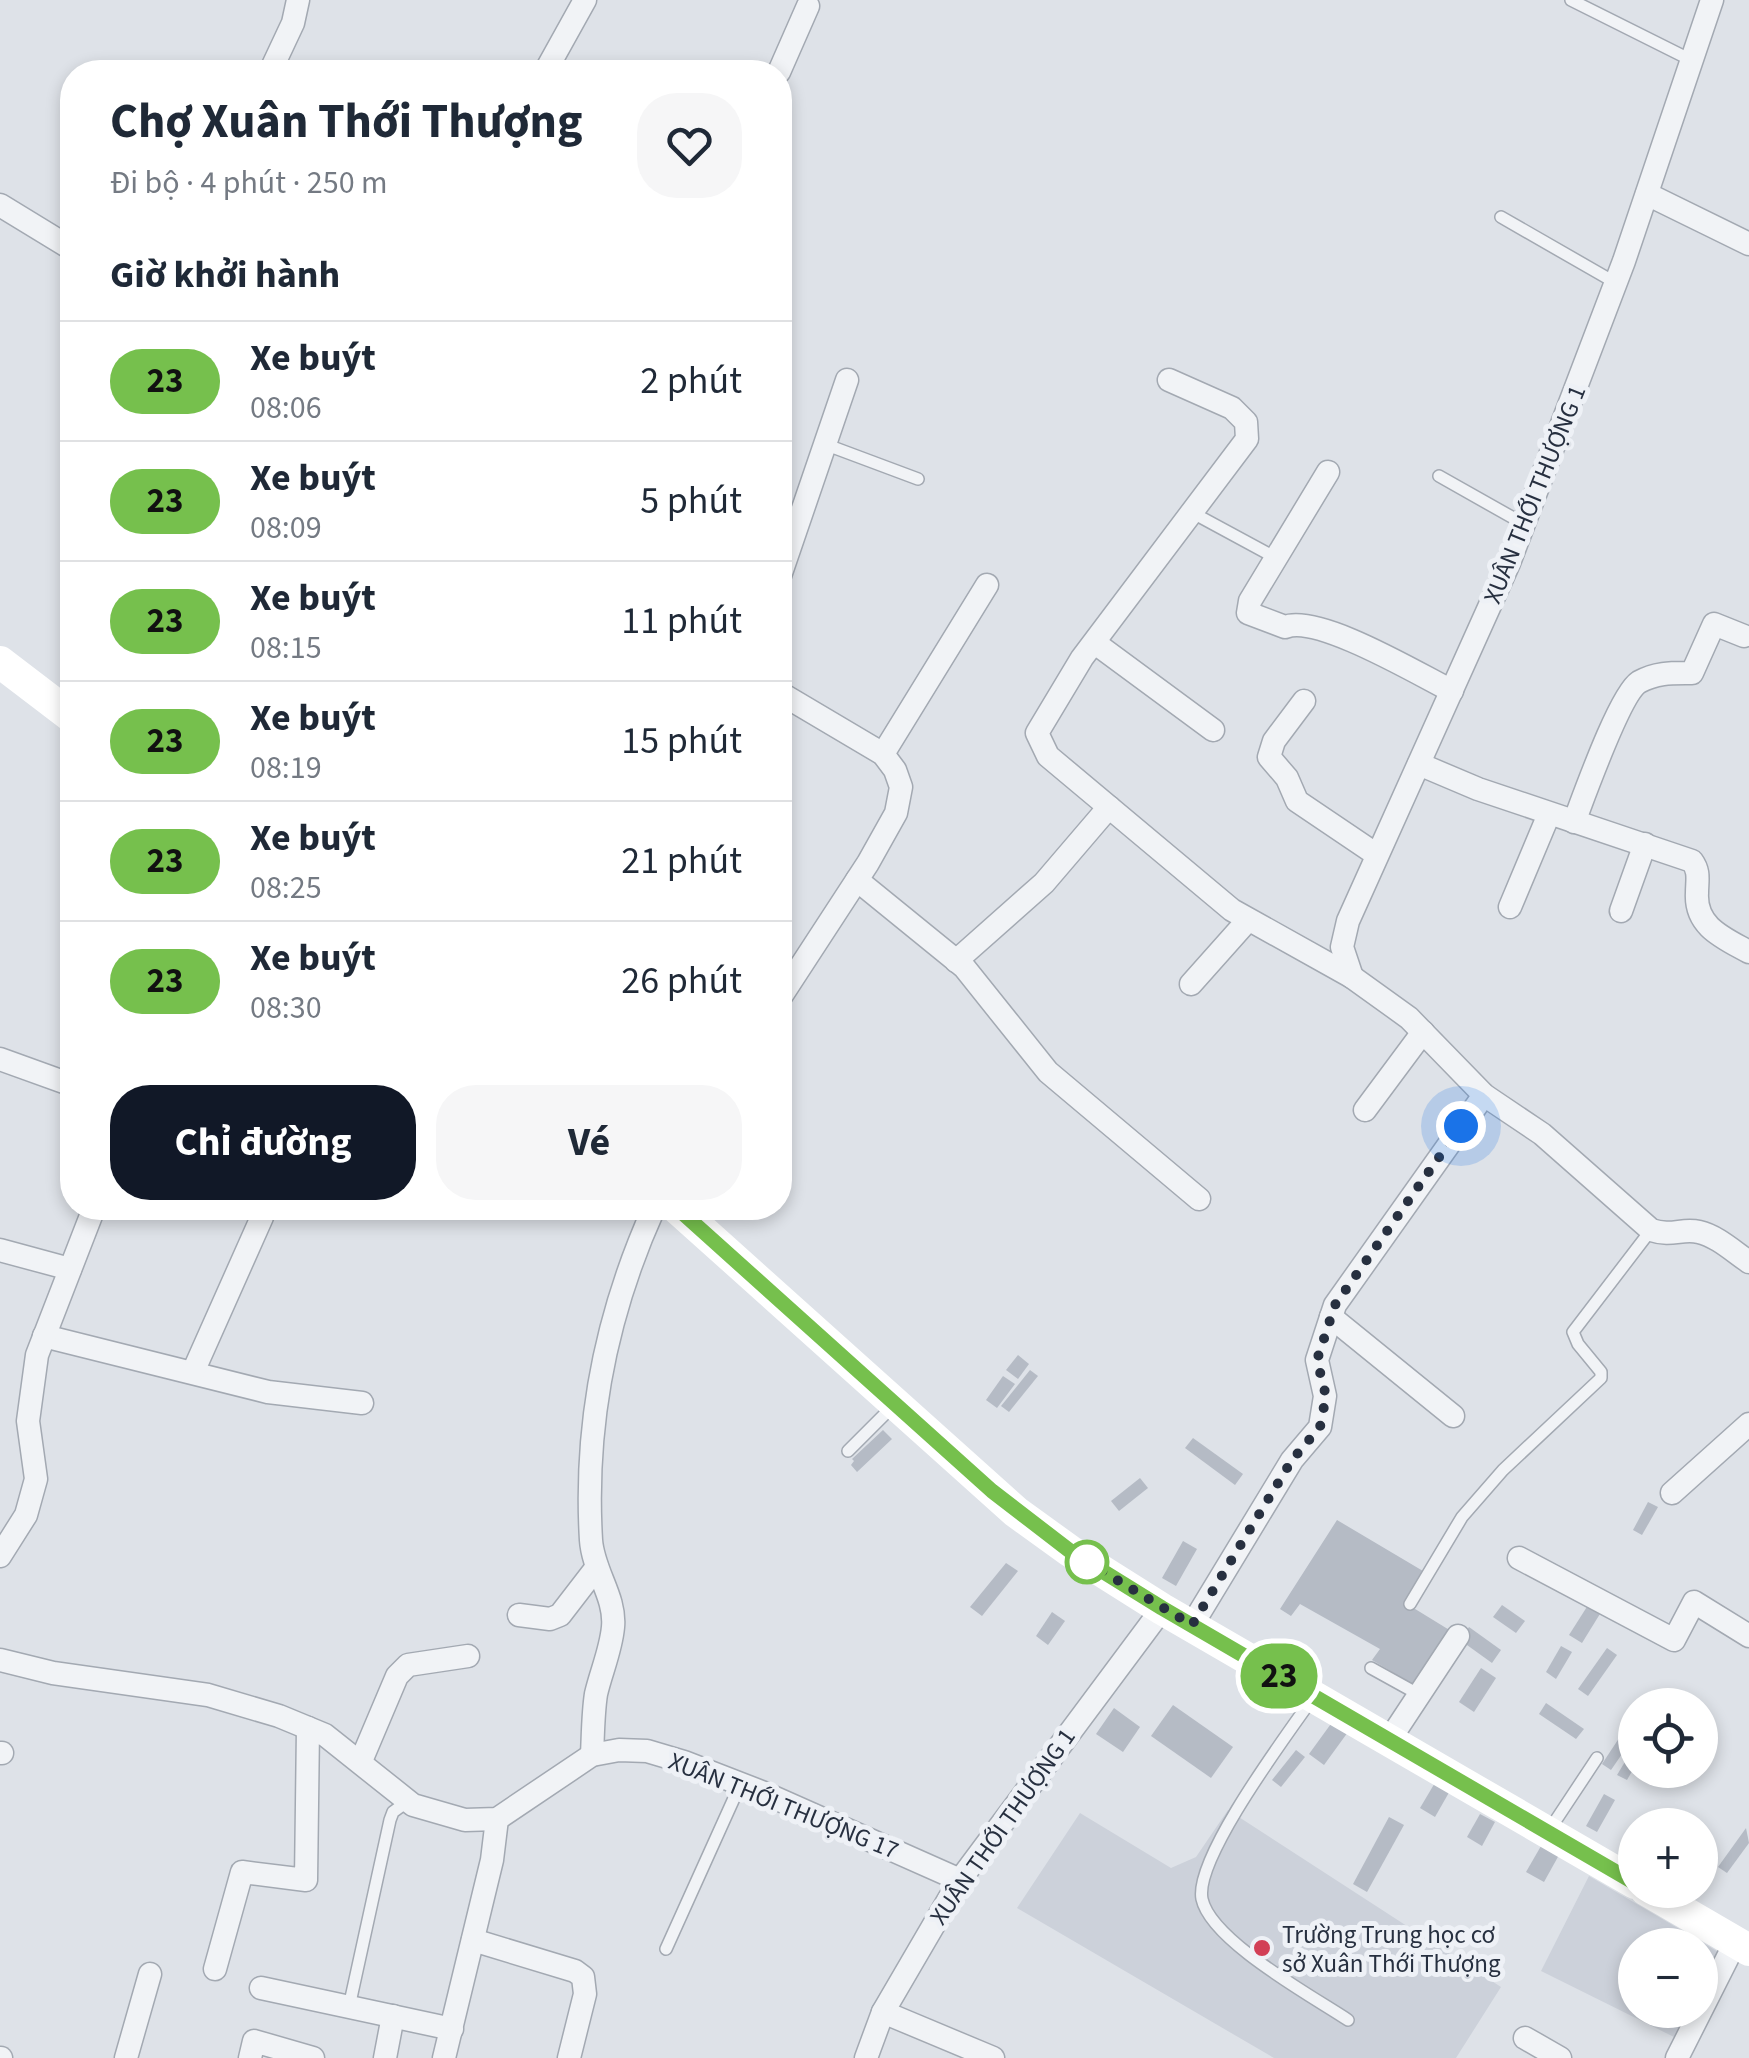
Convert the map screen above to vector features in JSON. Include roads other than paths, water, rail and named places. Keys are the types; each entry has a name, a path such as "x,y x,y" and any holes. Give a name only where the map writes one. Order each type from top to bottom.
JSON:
{"main road":[{"path":"0,662 60,708"},
{"path":"690,1220 1016,1512 1070,1551 1618,1874"},
{"path":"1677,1908 1742,1946"}],"street":[{"path":"276,60 293,23 298,0"},
{"path":"552,60 584,0"},
{"name":"XUÂN THỚI THƯỢNG 1","path":"1352,978 1343,959 1344,934 1524,524 1616,283 1712,0"},
{"path":"784,60 808,6"},
{"path":"1647,194 1749,244"},
{"path":"0,205 60,242"},
{"path":"792,543 847,380"},
{"path":"1169,380 1232,408 1246,422 1247,439 1094,643 1037,733 1048,756 1232,910 1352,978 1409,1018 1484,1095 1542,1134 1651,1230 1671,1235 1692,1231 1706,1234 1749,1262"},
{"path":"1328,472 1247,607 1252,617 1285,627 1295,623 1327,630 1452,691"},
{"path":"883,754 987,585"},
{"path":"1574,822 1634,684 1658,673 1692,673 1714,624 1744,636"},
{"path":"1094,643 1212,730"},
{"path":"792,700 883,754 895,770 901,788 896,813 792,980"},
{"path":"1304,701 1274,741 1269,757 1287,778 1297,801 1377,855"},
{"path":"1419,764 1549,814 1692,861 1698,870 1696,904 1700,917 1712,932 1749,952"},
{"path":"956,961 1044,883 1108,807"},
{"path":"1510,907 1549,814"},
{"path":"1620,911 1645,844"},
{"path":"857,880 956,961 1048,1072 1199,1199"},
{"path":"1191,984 1248,920"},
{"path":"1365,1110 1423,1032"},
{"path":"0,1058 60,1080"},
{"path":"1192,1625 1292,1460 1320,1427 1326,1396 1317,1360 1335,1305 1484,1095"},
{"path":"0,1556 26,1515 36,1480 28,1421 37,1355 89,1220"},
{"path":"192,1372 261,1220"},
{"path":"0,1660 53,1674 208,1695 325,1734 413,1806 466,1820 497,1819 592,1754 596,1697 613,1627 612,1602 592,1548 588,1498 596,1390 634,1253 649,1220"},
{"path":"0,1250 70,1268"},
{"path":"1331,1318 1453,1416"},
{"path":"44,1336 268,1392 362,1403"},
{"path":"1672,1493 1749,1424"},
{"path":"1519,1558 1674,1640 1694,1602 1749,1636"},
{"path":"519,1615 550,1619 560,1614 597,1567"},
{"name":"XUÂN THỚI THƯỢNG 1","path":"866,2058 883,2012 960,1880 1162,1608"},
{"path":"1390,1739 1458,1636"},
{"path":"361,1761 397,1676 408,1665 468,1656"},
{"path":"214,1969 242,1872 306,1880 308,1728"},
{"name":"XUÂN THỚI THƯỢNG 17","path":"592,1754 647,1751 684,1762 960,1880"},
{"path":"444,2058 492,1860 497,1819"},
{"path":"473,1940 575,1971 583,1978 585,1994 569,2058"},
{"path":"1678,2058 1742,1946"},
{"path":"126,2058 150,1974"},
{"path":"261,1988 452,2029"},
{"path":"883,2012 993,2058"},
{"path":"385,2058 393,2016"},
{"path":"1525,2038 1560,2058"},
{"path":"250,2058 254,2041 314,2058"}],"lane":[{"path":"1571,0 1692,60"},
{"path":"1501,217 1616,283"},
{"path":"827,445 918,479"},
{"path":"1438,476 1524,524"},
{"path":"1193,514 1276,558"},
{"path":"1410,1604 1462,1517 1502,1470 1601,1378 1601,1372 1573,1332 1651,1230"},
{"path":"848,1450 895,1404"},
{"path":"1372,1668 1418,1694"},
{"path":"1314,1696 1266,1764 1210,1858 1201,1881 1202,1902 1240,1949 1348,2020"},
{"path":"1548,1832 1597,1758"},
{"path":"666,1949 740,1785"},
{"path":"348,2007 391,1816 408,1801"}],"place":[{"name":"Trường Trung học cơ sở Xuân Thới Thượng","path":"1262,1948"}]}
